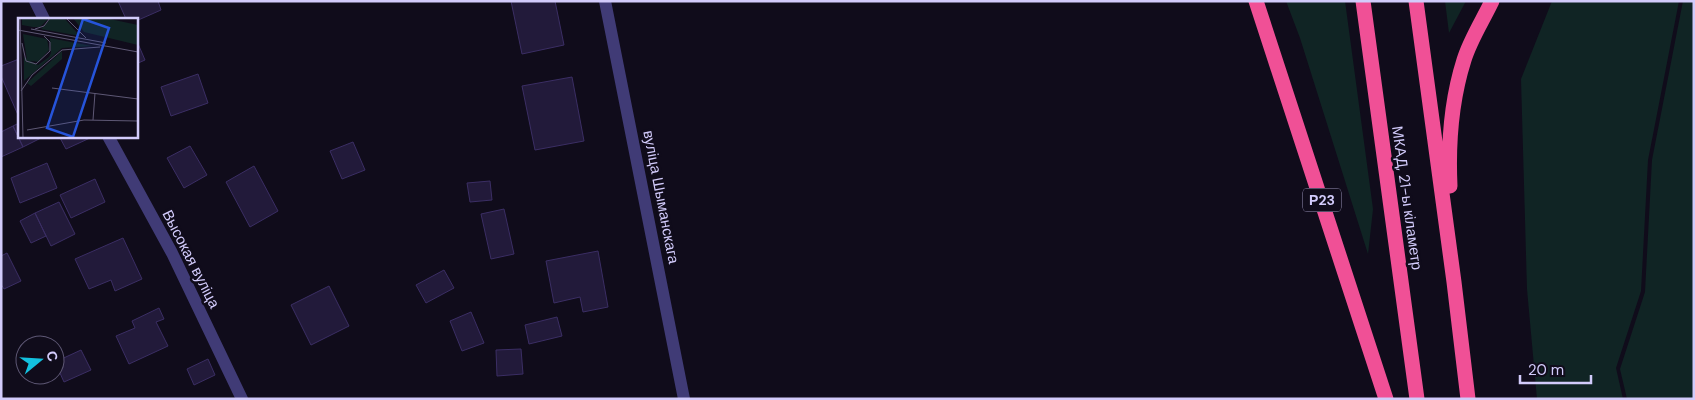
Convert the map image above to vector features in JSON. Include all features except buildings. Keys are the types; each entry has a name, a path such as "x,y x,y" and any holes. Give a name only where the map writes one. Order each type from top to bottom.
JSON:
{"highway":[{"name":"Р23","path":"1256,1 1386,399"},
{"name":"МКАД, 21-ы кіламетр","path":"1363,1 1417,399"},
{"path":"1416,1 1468,399"},
{"path":"1454,282 1449,166 1453,104 1464,58 1492,1"}],"street":[{"path":"35,1 44,18"},
{"name":"вуліца Шыманскага","path":"605,1 684,399"},
{"name":"Высокая вуліца","path":"109,138 172,253 242,399"}],"green space":[{"path":"1286,1 1345,1 1373,209 1368,254 1300,38"},
{"path":"1445,1 1466,1 1449,33"},
{"path":"1552,1 1679,1 1648,160 1641,291 1616,368 1623,399 1537,399 1527,289 1521,79"},
{"path":"1683,1 1694,1 1694,399 1627,399 1620,369 1645,292 1652,160"}]}
